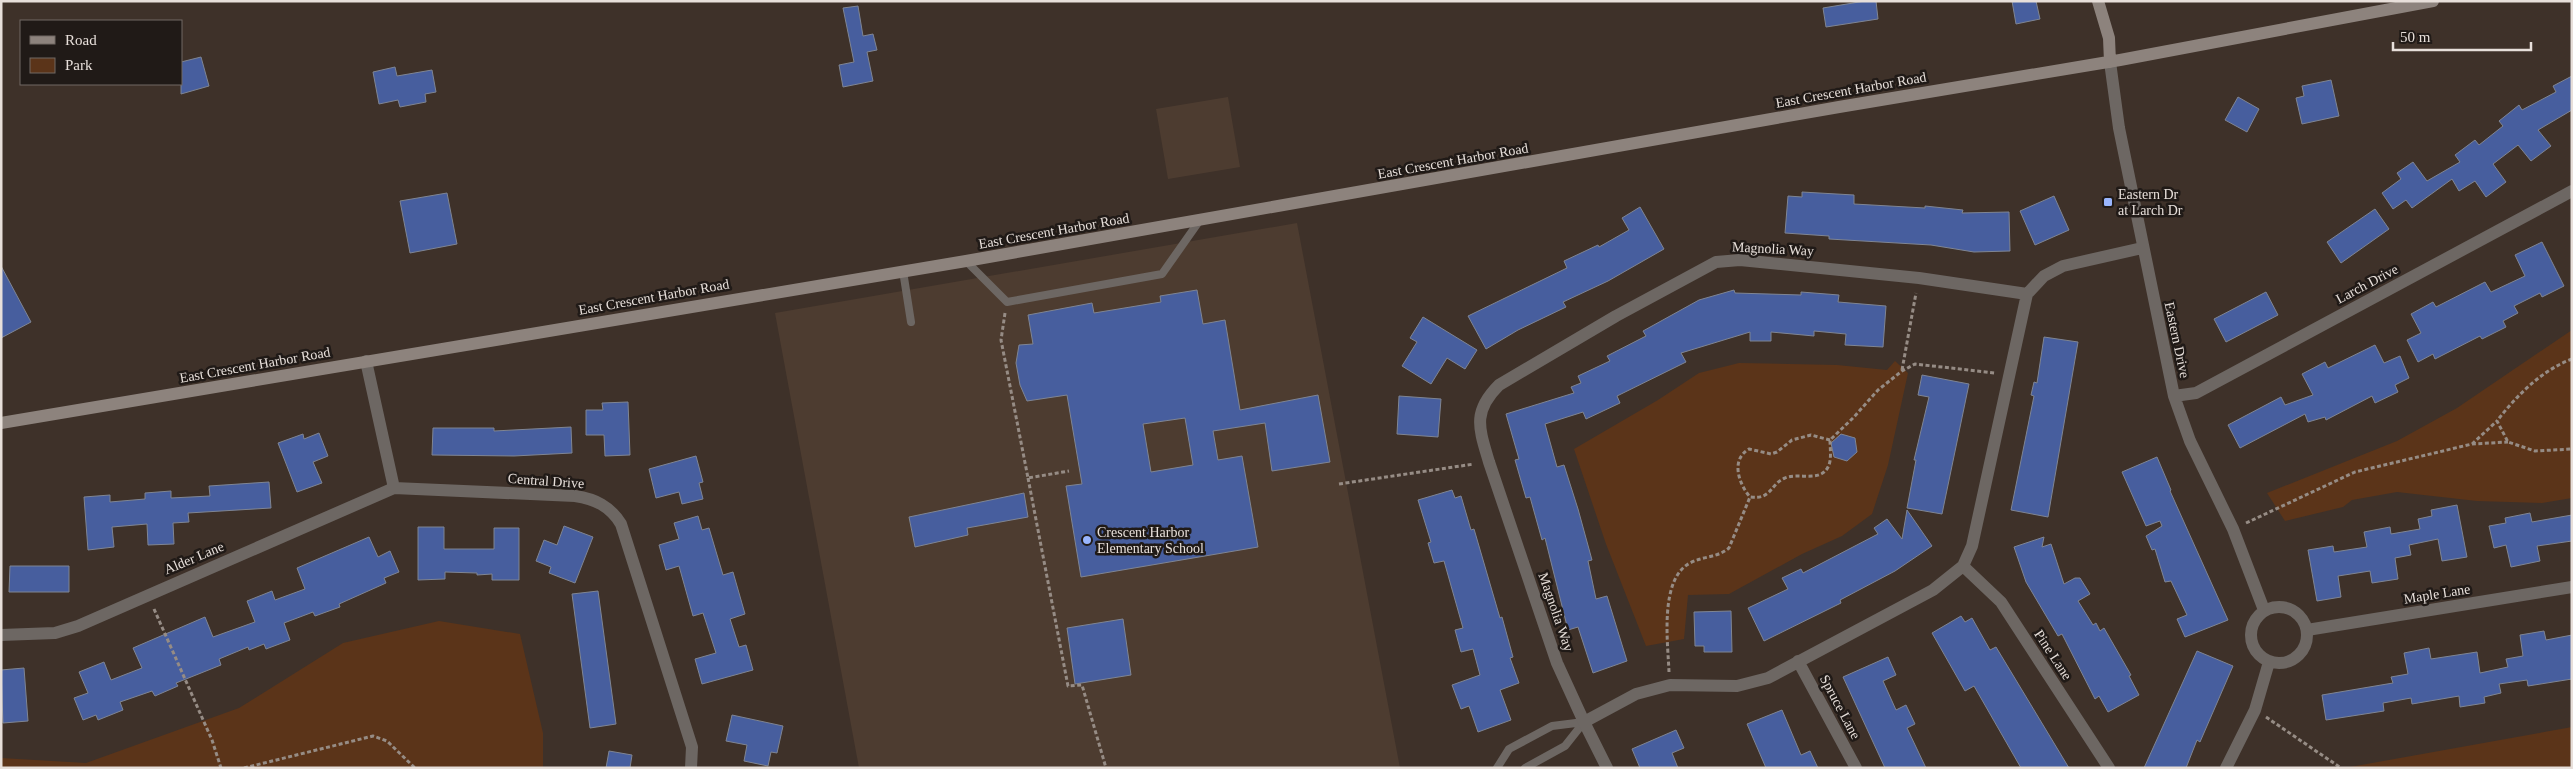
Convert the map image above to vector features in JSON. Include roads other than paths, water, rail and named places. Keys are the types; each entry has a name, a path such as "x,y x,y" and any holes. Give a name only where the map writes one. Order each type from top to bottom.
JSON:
{"street":[{"path":"2098,1 2115,61"},
{"name":"East Crescent Harbor Road","path":"1,423 966,261 1839,107 2115,61 2433,1"},
{"name":"Eastern Drive","path":"2115,61 2119,128 2142,248 2174,396 2190,441 2233,529 2264,610"},
{"name":"Larch Drive","path":"2174,396 2196,393 2572,190"},
{"path":"1584,722 1636,694 1670,685 1737,686 1768,678 1933,590 1963,566 1972,546 2027,294 2044,276 2063,266 2142,248"},
{"name":"Magnolia Way","path":"1607,768 1557,663 1489,462 1481,434 1479,418 1487,397 1499,385 1616,316 1716,262 1740,260 1919,278 2027,294"},
{"path":"366,361 394,488"},
{"name":"Alder Lane","path":"1,635 55,633 78,626 394,488"},
{"name":"Central Drive","path":"394,488 575,496 595,499 614,513 621,524 692,747 692,768"},
{"name":"Pine Lane","path":"1963,566 2001,602 2109,768"},
{"name":"Maple Lane","path":"2307,630 2572,587"},
{"path":"2274,606 2286,607 2296,612 2303,620 2307,630 2307,641 2302,651 2294,659 2283,663 2269,662 2254,649 2250,639 2251,628 2256,618 2264,610 2274,606"},
{"name":"Spruce Lane","path":"1798,661 1856,768"},
{"path":"2226,768 2255,710 2269,662"}],"lane":[{"path":"966,261 1007,302 1162,274 1200,220"},
{"path":"902,271 911,322"},
{"path":"1497,768 1509,749 1552,726 1584,722"},
{"path":"1525,768 1565,746 1584,722"}],"place":[{"name":"Eastern Dr at Larch Dr","path":"2108,202"},
{"name":"Crescent Harbor Elementary School","path":"1087,540"}]}
